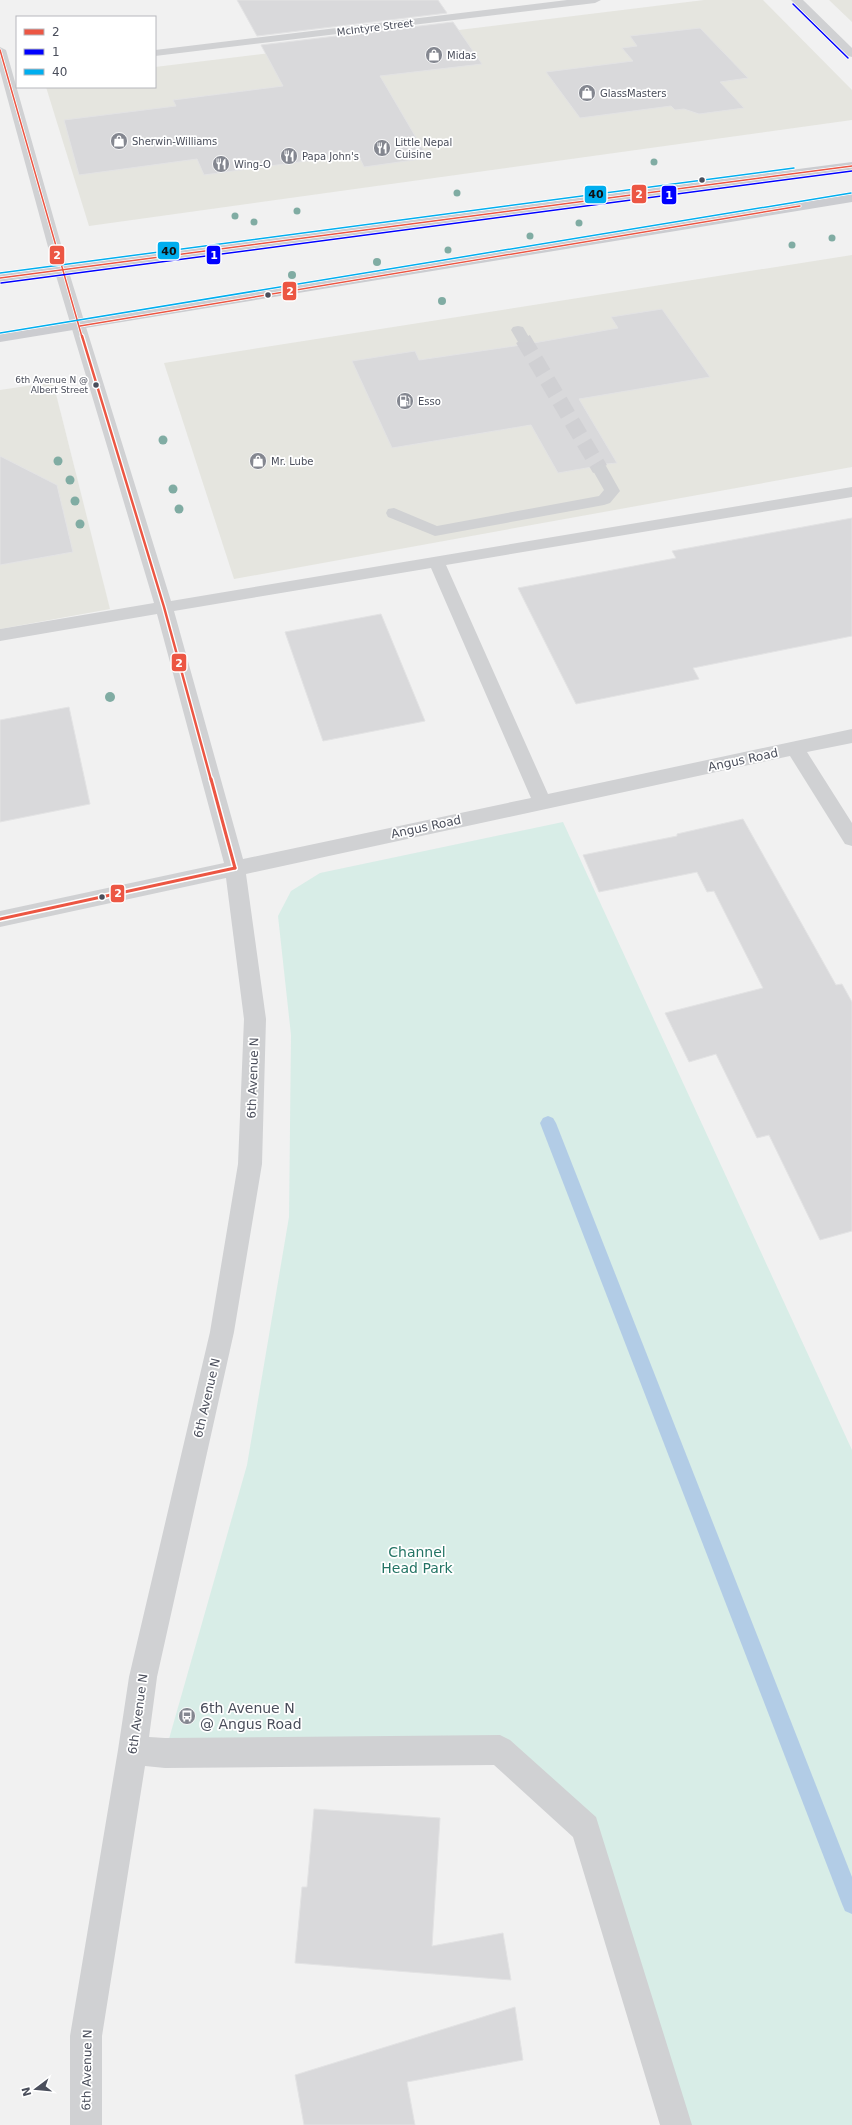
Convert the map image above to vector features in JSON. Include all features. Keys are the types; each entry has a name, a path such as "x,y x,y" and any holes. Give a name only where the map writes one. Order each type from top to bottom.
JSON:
{"main road":[{"path":"0,278 852,166"},
{"path":"0,338 852,198"}],"street":[{"name":"McIntyre Street","path":"156,53 596,0"},
{"path":"797,0 852,54"},
{"name":"6th Avenue N","path":"0,50 8,71 61,269 80,326 164,607 235,868 255,1019 250,1164 222,1332 143,1677 133,1750 86,2036 86,2125"},
{"path":"394,513 435,531 604,500 612,491 600,469"},
{"path":"0,635 852,492"},
{"path":"436,561 542,802"},
{"name":"Angus Road","path":"0,919 852,736"},
{"path":"795,748 852,839"},
{"path":"133,1750 165,1753 500,1750 585,1828 676,2125"}],"shaded area":[{"path":"704,0 763,0 852,90 852,120 89,226 46,88 156,88 156,67"},
{"path":"829,0 852,0 852,22"},
{"path":"852,255 852,467 234,579 164,363"},
{"path":"53,382 110,609 0,629 0,390"}],"green space":[{"name":"Channel Head Park","path":"563,822 852,1450 852,2125 676,2125 585,1828 500,1750 165,1753 247,1465 289,1217 291,1035 278,916 291,891 320,873"}],"building":[{"path":"237,0 438,0 447,13 257,36"},
{"path":"453,22 482,64 380,76 428,158 364,167 358,154 204,175 197,159 79,175 64,120 176,106 173,100 283,86 261,45"},
{"path":"700,28 748,78 720,82 744,108 699,114 684,109 675,110 671,106 580,118 546,72 633,61 622,48 637,46 630,36"},
{"path":"662,309 710,377 579,399 617,463 600,463 592,467 558,473 531,425 392,448 352,361 415,351 419,360 528,344 618,328 611,317"},
{"path":"0,456 57,485 73,552 0,565"},
{"path":"852,518 852,636 693,668 699,679 576,704 518,588 676,558 672,551"},
{"path":"381,614 425,721 323,741 285,632"},
{"path":"69,707 90,804 0,822 0,720"},
{"path":"743,819 836,985 842,984 852,1002 852,1231 820,1240 769,1135 757,1138 716,1054 689,1062 665,1013 763,988 714,891 707,892 697,872 599,892 583,855 677,836 677,834"},
{"path":"314,1809 440,1818 432,1946 503,1933 511,1980 295,1963 302,1887 307,1887"},
{"path":"515,2007 523,2060 407,2082 415,2125 304,2125 295,2075"}],"waterway":[{"path":"548,1123 852,1904"}],"tunnel":[{"path":"523,339 600,469"}],"transit line":[{"name":"1","path":"793,4 848,58"},
{"name":"2","path":"0,50 61,269 164,607 235,868"},
{"name":"2","path":"0,278 852,166"},
{"name":"40","path":"0,273 794,168"},
{"name":"1","path":"1,283 852,171"},
{"name":"40","path":"0,333 851,193"},
{"name":"2","path":"80,326 800,206"},
{"name":"2","path":"0,919 235,868"}],"place":[{"name":"Midas","path":"434,55"},
{"name":"GlassMasters","path":"587,93"},
{"name":"Sherwin-Williams","path":"119,141"},
{"name":"Little Nepal Cuisine","path":"382,148"},
{"name":"Papa John's","path":"289,156"},
{"name":"Wing-O","path":"221,164"},
{"name":"6th Avenue N @ Albert Street","path":"96,385"},
{"name":"Esso","path":"405,401"},
{"name":"Mr. Lube","path":"258,461"},
{"name":"6th Avenue N @ Angus Road","path":"187,1716"}]}
